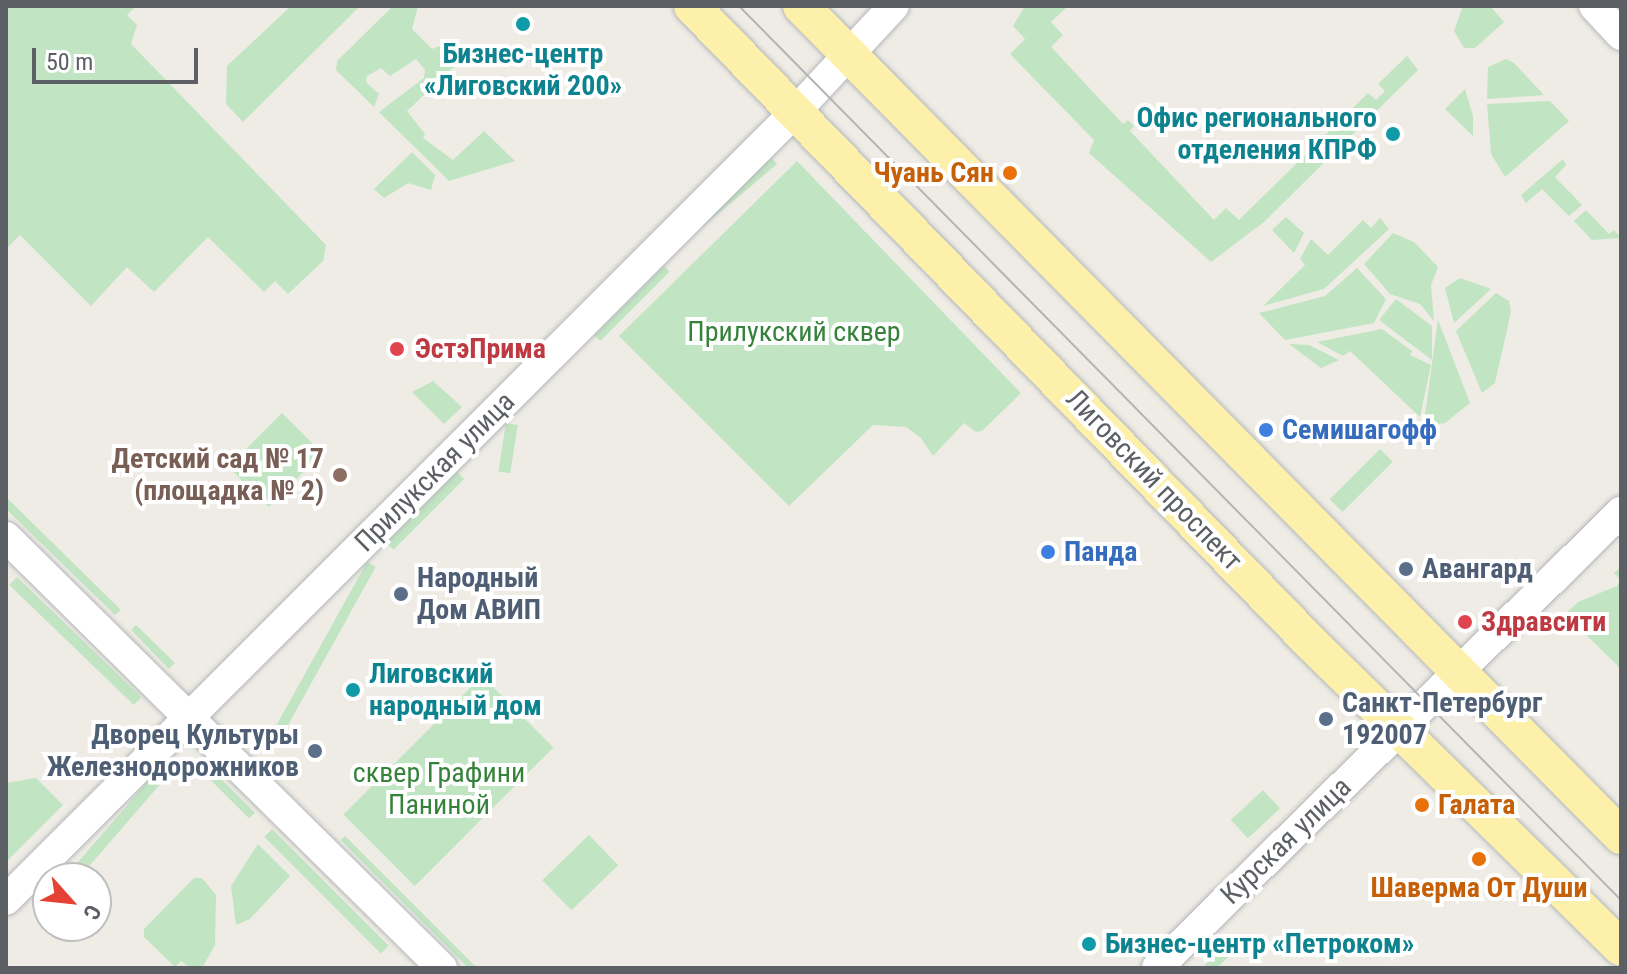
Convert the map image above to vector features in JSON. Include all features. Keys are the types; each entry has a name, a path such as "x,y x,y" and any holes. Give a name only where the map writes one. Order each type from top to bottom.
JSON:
{"main road":[{"name":"Лиговский проспект","path":"692,6 1400,730 1621,948"},
{"path":"801,6 1457,674 1621,836"}],"street":[{"name":"Прилукская улица","path":"6,900 795,112 894,6"},
{"path":"1594,6 1621,35"},
{"name":"Курская улица","path":"1157,968 1621,512"},
{"path":"6,537 442,968"}],"green space":[{"path":"6,6 136,6 127,15 137,25 131,44 326,245 323,261 288,294 275,281 264,292 208,237 154,292 127,267 91,306 20,235 6,249"},
{"path":"291,6 360,6 243,122 226,104 227,66"},
{"path":"393,6 418,6 412,29 432,49 445,44 461,60 407,111 425,134 423,138 453,160 484,131 515,161 449,181 379,112 424,78 425,70 416,59 390,76 381,68 367,76 366,82 379,94 374,107 336,70 337,61"},
{"path":"1025,6 1068,6 1051,22 1063,35 1051,47 1123,124 1128,120 1134,126 1130,131 1214,220 1226,208 1239,220 1368,93 1376,100 1385,91 1378,84 1407,56 1418,70 1264,222 1211,262 1089,153 1094,140 1010,54 1025,39 1013,26"},
{"path":"1463,6 1490,6 1504,22 1475,48 1464,48 1454,31"},
{"path":"1506,59 1514,63 1544,95 1487,99 1488,67"},
{"path":"1465,89 1473,116 1473,136 1445,109"},
{"path":"1550,101 1569,121 1505,177 1491,154 1487,104"},
{"path":"412,152 435,175 431,190 408,183 384,198 374,189"},
{"path":"772,158 777,164 674,250 669,244"},
{"path":"1563,159 1566,165 1555,177 1582,205 1569,216 1542,189 1526,203 1521,195"},
{"name":"Прилукский сквер","path":"797,161 1021,393 982,431 976,432 964,423 933,456 921,438 906,427 873,425 789,506 619,336"},
{"path":"1586,210 1609,234 1614,230 1621,238 1592,240 1574,221"},
{"path":"1286,217 1304,233 1294,253 1272,230"},
{"path":"1380,218 1389,229 1324,289 1263,306 1305,265 1300,259 1311,239 1328,255 1363,220 1371,228"},
{"path":"1393,233 1414,242 1438,267 1431,285 1434,321 1420,304 1390,294 1364,264"},
{"path":"664,266 670,272 600,341 595,335"},
{"path":"1357,268 1386,299 1374,323 1285,340 1259,313 1325,296"},
{"path":"1460,278 1491,289 1454,323 1445,288"},
{"path":"1496,293 1509,301 1511,312 1495,383 1482,393 1456,331"},
{"path":"1396,299 1432,326 1432,360 1379,320"},
{"path":"1438,320 1470,403 1445,423 1431,425 1424,422"},
{"path":"1382,329 1412,351 1410,355 1431,365 1420,417 1350,351 1343,356 1317,342"},
{"path":"1289,344 1309,345 1339,360 1321,368"},
{"path":"433,381 462,407 444,424 412,392"},
{"path":"282,413 322,453 269,507 228,467"},
{"path":"506,423 518,425 510,473 498,471"},
{"path":"1380,449 1393,462 1343,512 1330,499"},
{"path":"457,472 464,479 393,550 386,543"},
{"path":"6,497 121,610 115,615 6,509"},
{"path":"367,562 376,567 283,734 274,729"},
{"path":"1621,567 1621,580 1614,573"},
{"path":"17,577 141,697 134,705 9,585"},
{"path":"1621,580 1621,669 1565,614 1578,602 1617,586"},
{"path":"136,625 175,663 169,669 131,630"},
{"name":"сквер Графини Паниной","path":"482,676 553,747 415,886 343,815"},
{"path":"211,769 255,813 249,818 205,775"},
{"path":"157,771 165,778 92,862 78,862"},
{"path":"36,778 63,805 6,862 6,783"},
{"path":"1263,790 1280,808 1248,838 1231,820"},
{"path":"272,829 389,946 381,953 264,837"},
{"path":"589,835 618,865 571,910 542,880"},
{"path":"345,836 477,968 469,968 341,840"},
{"path":"258,844 290,876 250,919 236,925 231,886"},
{"path":"194,878 202,878 216,895 215,945 202,968 190,968 181,961 175,967 144,937 144,929"},
{"path":"1235,936 1242,943 1217,968 1202,968"}],"tram line":[{"path":"739,6 1621,900"}],"place":[{"name":"Бизнес-центр «Лиговский 200»","path":"523,24"},
{"name":"Офис регионального отделения КПРФ","path":"1393,134"},
{"name":"Чуань Сян","path":"1010,173"},
{"name":"ЭстэПрима","path":"397,349"},
{"name":"Семишагофф","path":"1266,430"},
{"name":"Детский сад № 17 (площадка № 2)","path":"340,475"},
{"name":"Панда","path":"1048,552"},
{"name":"Авангард","path":"1406,569"},
{"name":"Народный Дом АВИП","path":"401,594"},
{"name":"Здравсити","path":"1465,622"},
{"name":"Лиговский народный дом","path":"353,690"},
{"name":"Санкт-Петербург 192007","path":"1326,719"},
{"name":"Дворец Культуры Железнодорожников","path":"315,751"},
{"name":"Галата","path":"1422,805"},
{"name":"Шаверма От Души","path":"1479,859"},
{"name":"Бизнес-центр «Петроком»","path":"1089,944"}]}
